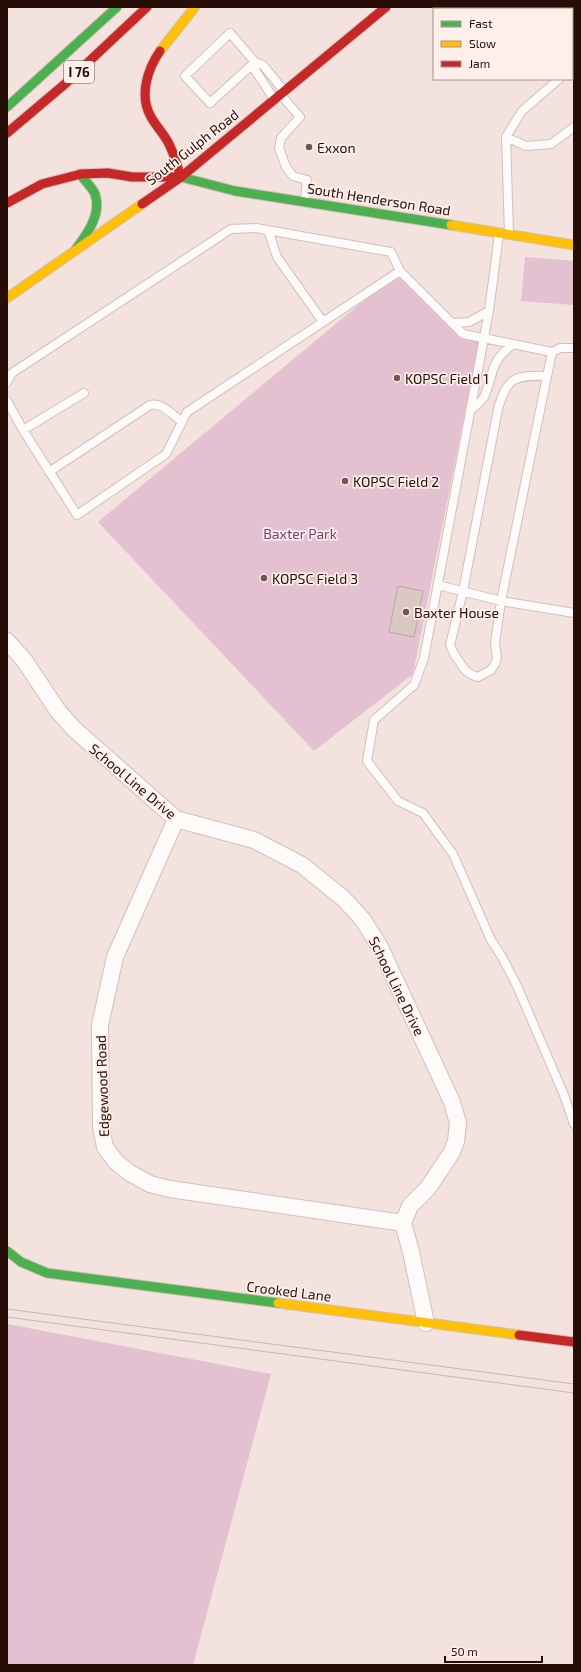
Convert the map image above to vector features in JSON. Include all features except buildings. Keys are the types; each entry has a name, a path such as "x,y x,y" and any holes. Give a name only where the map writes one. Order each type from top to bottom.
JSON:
{"main road":[{"name":"I 76","path":"7,107 117,7"},
{"name":"I 76","path":"7,133 65,84 147,7"},
{"path":"180,176 168,142 148,111 145,95 145,84 148,73 155,59 195,7"},
{"name":"South Gulph Road","path":"7,298 180,176 386,7"},
{"name":"South Henderson Road","path":"7,203 25,192 49,181 80,174 108,173 131,177 180,176 235,191 574,245"},
{"path":"76,250 93,222 97,205 94,194 80,174"},
{"name":"Crooked Lane","path":"7,1251 13,1257 29,1267 47,1273 574,1342"}],"street":[{"name":"School Line Drive","path":"7,641 24,660 58,711 74,729 176,819 254,840 302,865 344,900 363,920 380,947 452,1102 458,1123 456,1141 452,1152 428,1188 410,1206 403,1223"},
{"name":"Edgewood Road","path":"176,819 115,958 100,1025 101,1127 105,1147 116,1162 130,1173 150,1184 170,1189 403,1223"},
{"path":"403,1223 411,1252 426,1323"}],"lane":[{"path":"254,62 210,103 185,76 230,32 254,62 263,66 280,95"},
{"path":"254,62 255,70 300,117 282,138 279,148 286,166 293,176 307,180 305,202"},
{"path":"509,234 506,137 522,111 558,80"},
{"path":"506,137 526,146 551,144 574,127"},
{"path":"7,382 12,373 231,230 256,228 391,252 400,271 462,334 552,352 560,348 574,348"},
{"path":"268,230 277,257 323,322"},
{"path":"499,233 489,311 424,658 414,685 374,720 367,761 398,801 423,813 452,854 491,940 502,956 516,986 564,1095 574,1124"},
{"path":"7,401 22,430 77,515 166,454 187,412 400,271"},
{"path":"452,323 469,322 489,311"},
{"path":"470,412 485,396 496,361 503,352 513,344"},
{"path":"547,376 525,376 510,383 503,393 498,409 463,591 450,645 458,662 472,675 478,677 487,673 495,664 497,658 495,643 501,601 552,352"},
{"path":"22,430 84,393"},
{"path":"49,472 150,405 155,404 161,406 182,422"},
{"path":"438,585 501,601 574,613"}],"green space":[{"path":"525,257 574,261 574,305 521,301"},
{"name":"Baxter Park","path":"397,273 479,341 413,674 314,751 98,522"},
{"path":"7,1324 271,1374 193,1665 7,1665"}],"tram line":[{"path":"7,1309 574,1384"},
{"path":"7,1317 574,1393"}],"traffic: fast":[{"path":"7,107 117,7"},
{"path":"76,249 89,230 97,209 95,194 80,174"},
{"path":"181,177 235,191 451,225"},
{"path":"7,1251 21,1262 47,1273 278,1303"}],"traffic: slow":[{"path":"160,51 195,7"},
{"path":"7,298 142,204"},
{"path":"451,225 574,245"},
{"path":"278,1303 519,1335"}],"traffic: jam":[{"path":"7,133 65,84 147,7"},
{"path":"142,204 181,177 386,7"},
{"path":"7,203 42,184 81,174 108,173 132,177 181,177 170,146 147,109 145,92 146,83 151,66 160,51"},
{"path":"519,1335 574,1342"}],"place":[{"name":"Exxon","path":"309,147"},
{"name":"KOPSC Field 1","path":"397,378"},
{"name":"KOPSC Field 2","path":"345,481"},
{"name":"KOPSC Field 3","path":"264,578"},
{"name":"Baxter House","path":"406,612"}]}
